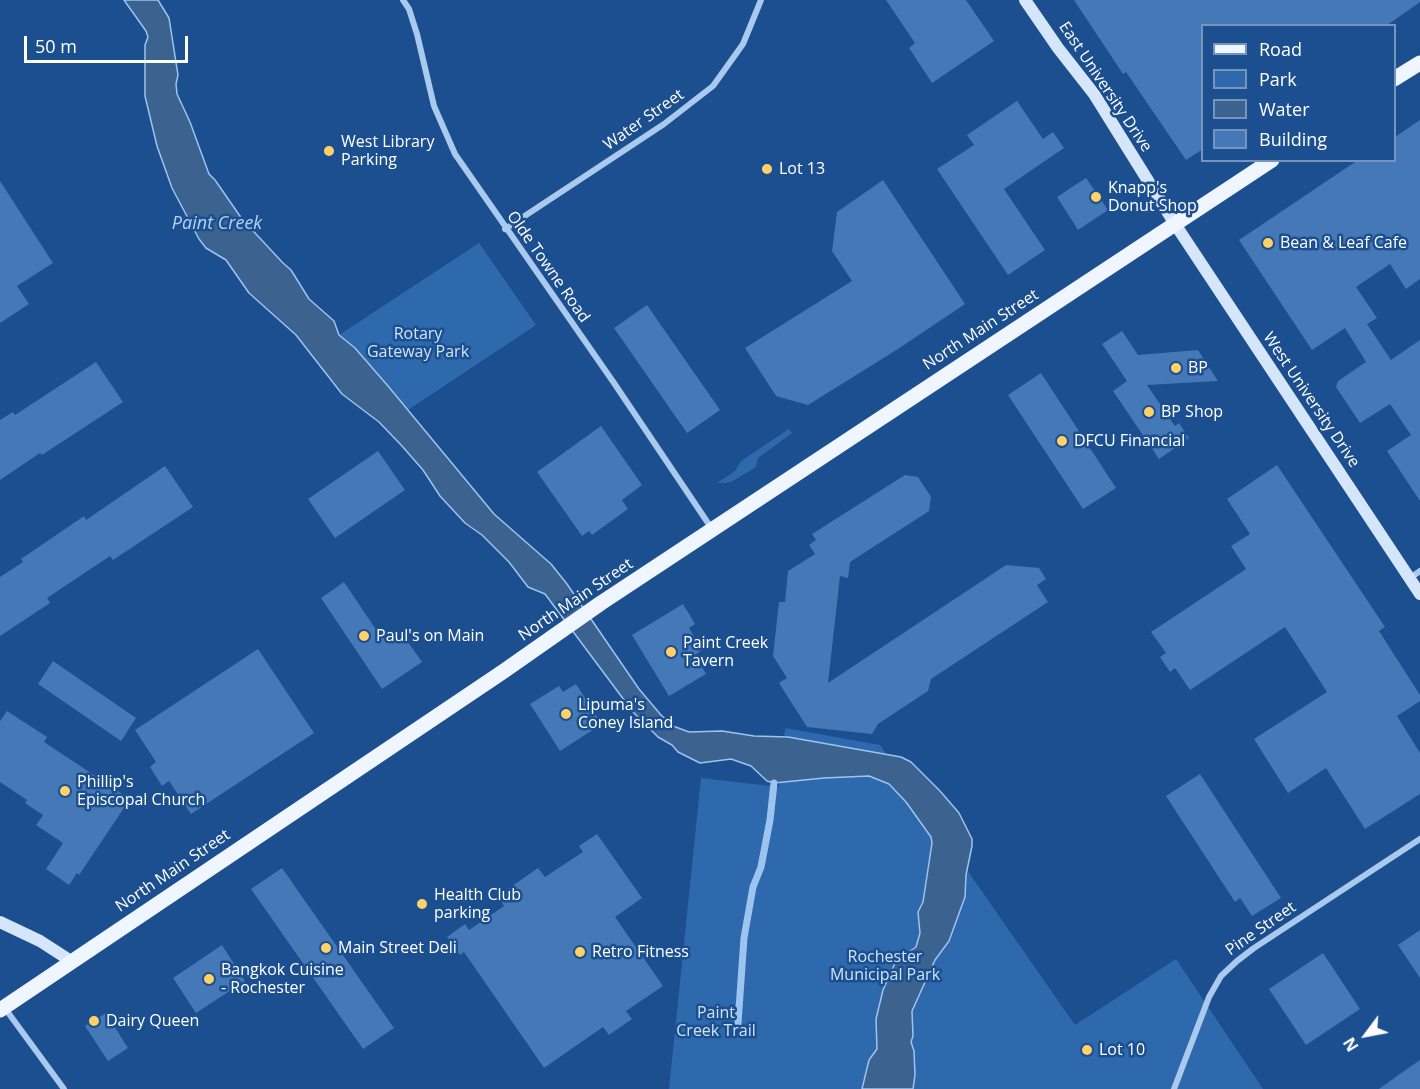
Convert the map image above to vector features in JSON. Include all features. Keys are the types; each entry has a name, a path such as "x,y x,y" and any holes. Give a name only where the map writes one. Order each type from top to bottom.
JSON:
{"main road":[{"name":"East University Drive","path":"1025,0 1101,105 1175,224"},
{"path":"1396,79 1420,63"},
{"name":"North Main Street","path":"2,1008 504,671 601,603 1269,162"},
{"name":"West University Drive","path":"1175,224 1415,575 1420,594"},
{"path":"0,922 40,941 71,961"}],"street":[{"name":"Olde Towne Road","path":"403,0 409,9 417,34 434,106 443,130 468,175 614,383 712,529"},
{"name":"Water Street","path":"505,229 664,124 713,86 743,44 761,0"},
{"name":"Pine Street","path":"1174,1089 1209,997 1221,976 1254,948 1420,839"},
{"path":"2,1008 64,1089"}],"green space":[{"name":"Rotary Gateway Park","path":"479,243 536,325 408,410 355,348 339,335"},
{"path":"789,429 792,433 758,458 756,467 733,481 717,483 735,471 741,461"},
{"name":"Rochester Municipal Park","path":"785,728 880,745 1075,1025 1176,959 1263,1089 669,1089 701,778 779,787"}],"water":[{"name":"Paint Creek","path":"124,0 158,0 169,18 178,75 177,94 209,174 242,219 291,270 309,299 334,321 339,335 355,348 388,386 494,514 551,564 639,689 661,715 673,726 689,732 722,731 754,736 788,737 901,757 911,762 959,813 972,839 965,897 949,941 935,960 912,1011 913,1036 911,1042 914,1051 915,1075 913,1089 862,1089 869,1060 877,1049 876,1019 883,990 896,961 916,947 920,933 918,912 923,902 932,843 931,837 906,802 889,784 869,776 774,783 767,781 751,766 731,759 700,763 678,752 672,745 658,737 633,712 545,594 528,587 509,562 482,535 465,523 440,496 423,470 402,446 379,422 342,394 296,335 249,293 226,260 206,248 199,239 172,188 157,146 145,96 145,45 148,37"}],"building":[{"path":"886,0 966,0 994,41 932,83 909,48 915,43"},
{"path":"1074,0 1420,0 1389,24 1201,24 1201,150 1186,160 1126,72 1123,74"},
{"path":"1017,101 1043,139 1053,132 1064,148 1004,189 1045,250 1008,275 937,169 974,145 967,135"},
{"path":"1420,120 1420,279 1406,289 1390,264 1356,287 1377,318 1367,324 1391,360 1420,340 1420,501 1387,451 1411,435 1390,404 1360,423 1336,387 1338,381 1366,362 1345,328 1312,350 1239,240 1355,162 1396,162 1396,136"},
{"path":"1086,178 1108,210 1078,230 1057,197"},
{"path":"883,180 965,304 808,405 776,396 745,348 852,281 832,251 837,212"},
{"path":"0,181 53,263 17,286 29,304 0,323"},
{"path":"647,305 720,410 687,433 614,328"},
{"path":"1122,331 1138,355 1198,350 1218,381 1147,385 1175,426 1179,423 1189,438 1159,459 1113,391 1127,381 1102,344"},
{"path":"96,362 123,402 0,480 0,420 13,412 15,415"},
{"name":"DFCU Financial","path":"1041,373 1116,488 1083,509 1008,395"},
{"path":"601,426 642,485 622,500 628,509 592,535 589,531 582,536 537,472"},
{"path":"378,451 405,490 335,538 308,499"},
{"path":"1277,465 1385,627 1379,631 1420,695 1420,701 1397,716 1420,753 1420,794 1365,829 1326,768 1288,793 1254,739 1327,692 1285,627 1190,690 1175,668 1170,672 1160,657 1166,653 1151,632 1246,569 1231,546 1250,534 1227,499"},
{"path":"165,466 193,507 113,560 110,556 47,598 50,603 0,636 0,577 23,562 21,559 84,516 86,520"},
{"path":"905,475 918,477 931,497 929,511 850,562 848,578 840,576 828,683 1006,565 1039,568 1046,579 1037,585 1048,602 931,679 928,691 878,724 872,734 807,727 779,683 787,678 773,656 779,602 785,602 788,571 815,554 809,545 816,540 812,534"},
{"name":"Paul's on Main","path":"344,582 381,637 389,631 395,640 403,635 422,662 382,689 321,598"},
{"name":"Paint Creek Tavern","path":"683,604 695,624 689,628 702,650 695,655 706,674 669,696 632,635"},
{"path":"258,649 314,733 191,814 169,781 162,786 150,767 156,762 135,730"},
{"path":"53,661 136,718 121,741 38,684"},
{"name":"Lipuma's Coney Island","path":"576,684 602,724 560,751 530,704 559,686 563,692"},
{"name":"Phillip's Episcopal Church","path":"7,711 47,737 44,742 130,799 79,875 77,873 69,885 46,869 63,843 36,825 43,815 25,803 27,800 0,782 0,721"},
{"path":"1200,774 1281,898 1252,916 1240,898 1235,902 1166,796"},
{"path":"597,834 642,898 615,917 663,986 626,1011 632,1019 609,1035 603,1027 544,1068 464,952 460,955 447,937 465,924 469,930 504,906 498,896 538,868 545,877 583,852 579,846"},
{"path":"282,868 394,1028 363,1049 251,889"},
{"path":"1420,930 1420,978 1398,945"},
{"name":"Bangkok Cuisine - Rochester","path":"222,945 245,981 196,1013 173,978"},
{"path":"1323,953 1360,1009 1306,1045 1269,989"},
{"path":"106,1013 128,1048 108,1061 85,1026"},
{"path":"1420,1060 1420,1089 1379,1089 1397,1076"}],"waterway":[{"path":"738,1023 744,938 753,887 761,867 774,783"}],"place":[{"name":"West Library Parking","path":"329,151"},
{"name":"Lot 13","path":"767,169"},
{"name":"Knapp's Donut Shop","path":"1096,197"},
{"name":"Bean & Leaf Cafe","path":"1268,243"},
{"name":"BP","path":"1176,368"},
{"name":"BP Shop","path":"1149,412"},
{"name":"DFCU Financial","path":"1062,441"},
{"name":"Paul's on Main","path":"364,636"},
{"name":"Paint Creek Tavern","path":"671,652"},
{"name":"Lipuma's Coney Island","path":"566,714"},
{"name":"Phillip's Episcopal Church","path":"65,791"},
{"name":"Health Club parking","path":"422,904"},
{"name":"Main Street Deli","path":"326,948"},
{"name":"Retro Fitness","path":"580,952"},
{"name":"Bangkok Cuisine - Rochester","path":"209,979"},
{"name":"Dairy Queen","path":"94,1021"},
{"name":"Lot 10","path":"1087,1050"}],"park label":[{"name":"Paint Creek Trail","path":"716,1022"}]}
